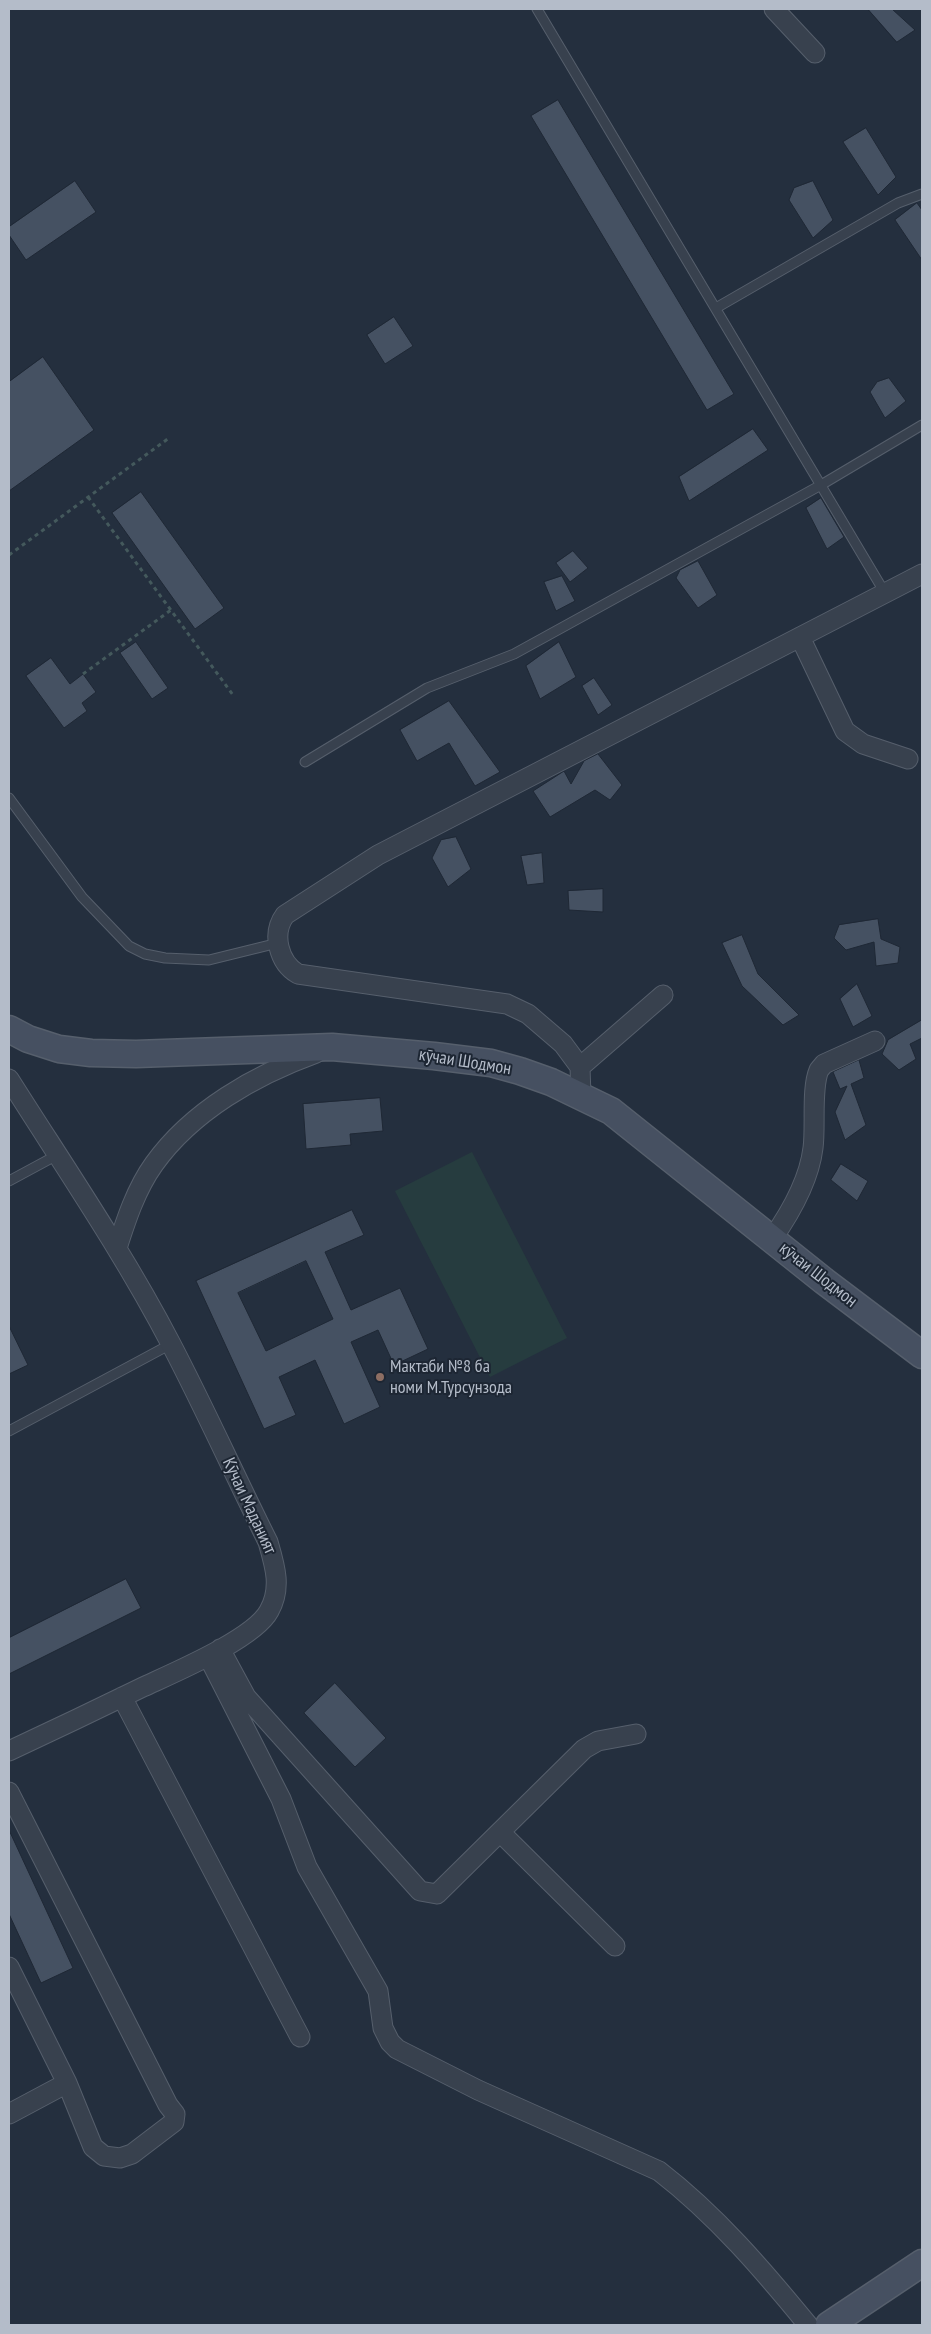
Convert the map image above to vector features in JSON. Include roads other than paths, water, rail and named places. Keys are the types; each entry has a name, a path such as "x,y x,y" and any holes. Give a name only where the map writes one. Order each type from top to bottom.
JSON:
{"main road":[{"name":"кӯчаи Шодмон","path":"9,1029 28,1039 59,1049 91,1052 136,1054 332,1046 491,1063 520,1071 582,1096 611,1111 922,1355"},
{"path":"830,2325 922,2263"}],"street":[{"path":"774,9 815,53"},
{"path":"582,1096 580,1067 563,1044 528,1014 507,1004 298,974 292,971 284,960 278,943 280,924 284,915 378,855 922,574"},
{"path":"800,637 845,731 863,744 908,759"},
{"path":"580,1067 663,994"},
{"path":"772,1239 791,1212 810,1164 819,1070 824,1064 875,1041"},
{"path":"117,1248 142,1183 154,1164 185,1130 240,1088 281,1066 332,1046"},
{"name":"Кӯчаи Маданият","path":"9,1079 59,1154 79,1190 117,1248 171,1344 268,1542 276,1568 276,1594 268,1613 251,1630 214,1652 9,1751"},
{"path":"214,1652 246,1697 420,1891 436,1894 501,1833 584,1749 598,1741 636,1734"},
{"path":"214,1652 281,1799 307,1867 378,1991 383,2028 390,2042 397,2049 478,2090 659,2171 682,2188 741,2246 808,2325"},
{"path":"122,1698 300,2037"},
{"path":"9,1792 168,2105 175,2114 174,2122 132,2154 120,2158 104,2156 93,2148 67,2083 9,1967"},
{"path":"501,1833 615,1946"},
{"path":"9,2114 67,2083"}],"lane":[{"path":"537,9 885,593"},
{"path":"716,308 898,203 922,194"},
{"path":"305,762 427,688 514,654 821,485 922,425"},
{"path":"9,798 82,897 129,946 145,954 165,958 209,960 278,943"},
{"path":"9,1181 59,1154"},
{"path":"9,1431 171,1344"}],"place":[{"name":"Мактаби №8 ба номи М.Турсунзода","path":"380,1377"}]}
